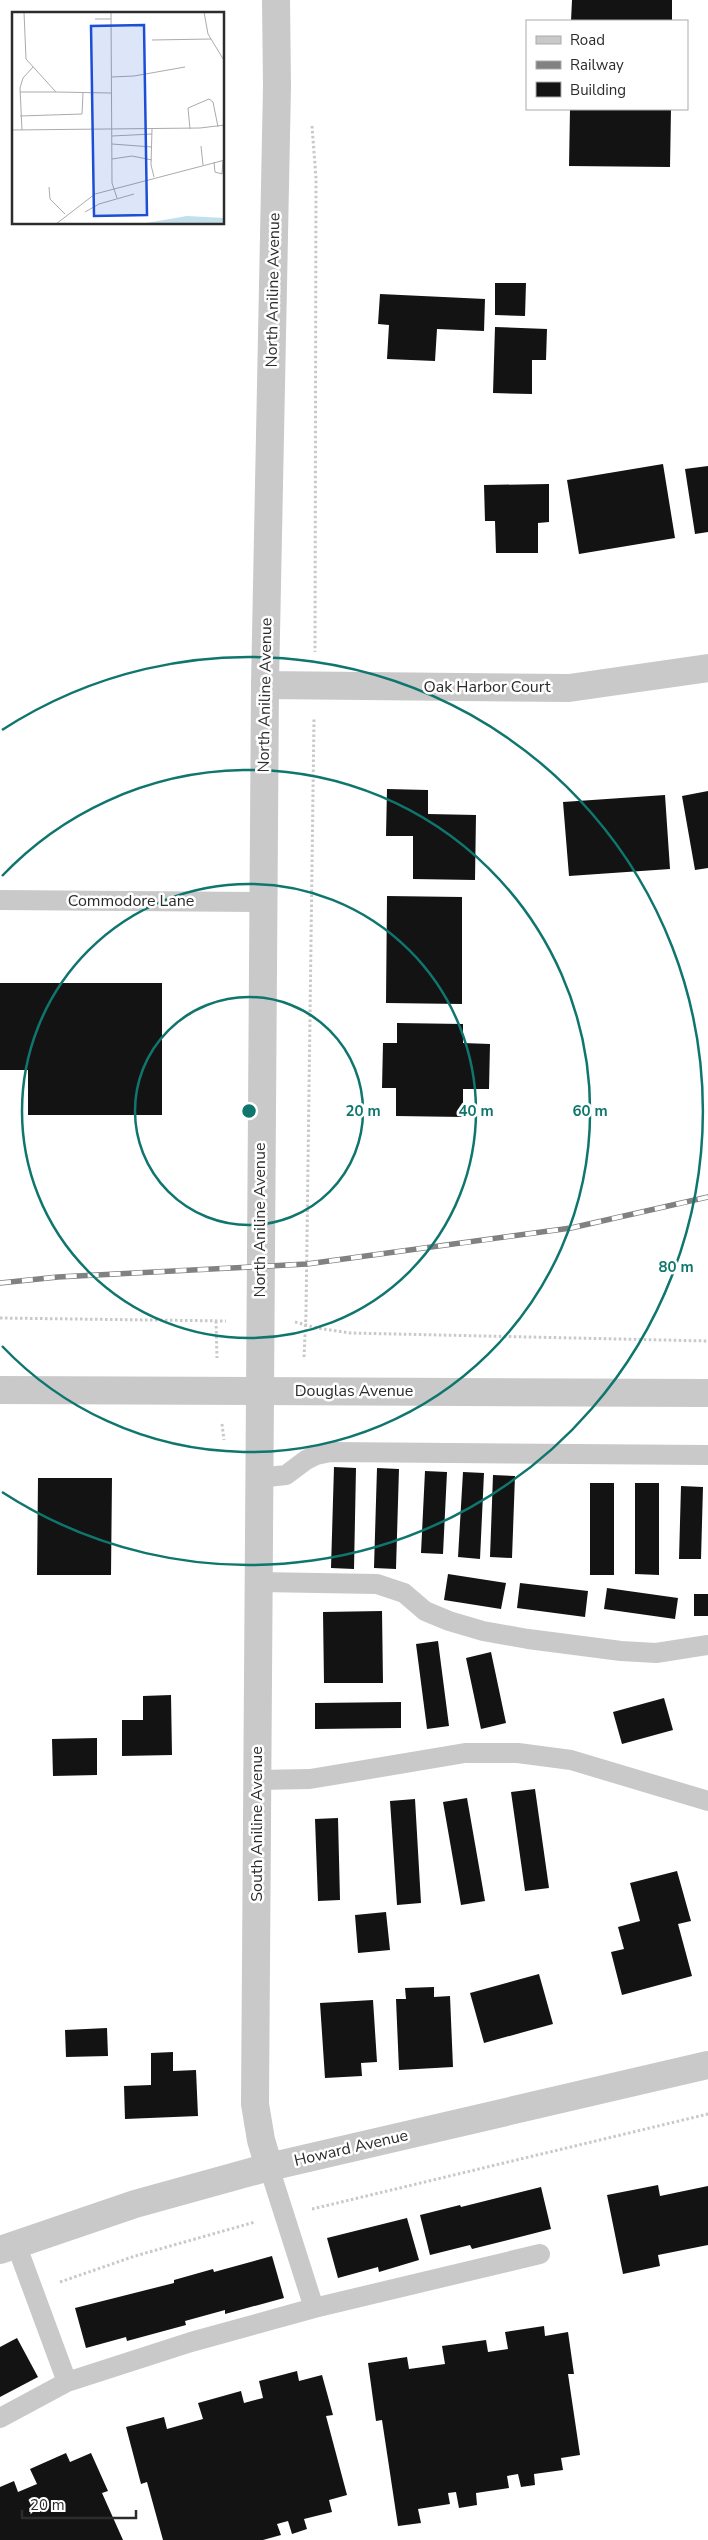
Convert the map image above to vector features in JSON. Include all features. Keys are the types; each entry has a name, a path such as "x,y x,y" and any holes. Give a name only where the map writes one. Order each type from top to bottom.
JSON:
{"street":[{"name":"North Aniline Avenue","path":"259,1390 264,685 277,86 276,0"},
{"name":"Oak Harbor Court","path":"264,685 569,688 708,668"},
{"name":"Douglas Avenue","path":"0,1390 708,1394"},
{"name":"South Aniline Avenue","path":"259,1390 255,2104 261,2140 269,2168"},
{"name":"Howard Avenue","path":"8,2247 135,2204 269,2168 708,2064"}],"lane":[{"name":"Commodore Lane","path":"0,900 263,902"},
{"path":"258,1478 286,1475 316,1455 332,1452 708,1455"},
{"path":"259,1582 378,1584 404,1593 425,1611 449,1621 482,1631 528,1639 622,1651 656,1653 708,1645"},
{"path":"258,1780 310,1778 465,1754 518,1752 571,1760 708,1802"},
{"path":"269,2168 314,2308"},
{"path":"8,2247 34,2292 67,2382"},
{"path":"0,2418 67,2382 191,2342 314,2308 540,2254"}],"path":[{"path":"304,1333 306,1314"},
{"path":"0,1318 224,1321"},
{"path":"216,1321 216,1335"},
{"path":"295,1322 350,1333 708,1341"},
{"path":"34,2292 144,2253 284,2215 708,2114"}],"building":[{"path":"572,0 672,0 672,20 571,20"},
{"path":"570,110 671,110 670,167 569,166"},
{"path":"495,283 526,283 525,316 495,315"},
{"path":"380,294 485,299 484,331 437,329 435,361 387,359 389,325 378,324"},
{"path":"495,327 547,329 546,360 532,360 532,394 493,393"},
{"path":"663,464 675,538 579,554 567,480"},
{"path":"708,466 708,532 695,534 685,469"},
{"path":"549,484 549,522 538,523 538,553 496,553 495,521 485,521 484,485"},
{"path":"387,789 428,790 428,814 476,815 475,880 413,879 413,836 386,836"},
{"path":"708,791 708,868 695,870 682,796"},
{"path":"665,795 670,869 569,876 563,802"},
{"path":"387,896 462,897 462,1004 386,1003"},
{"path":"0,983 162,983 162,1115 28,1115 28,1070 0,1070"},
{"path":"397,1023 463,1024 463,1043 490,1044 489,1089 463,1089 463,1117 396,1116 396,1088 382,1088 383,1043 397,1043"},
{"path":"334,1467 356,1468 354,1569 331,1568"},
{"path":"377,1468 399,1469 396,1569 374,1568"},
{"path":"425,1471 447,1472 443,1554 421,1553"},
{"path":"463,1472 484,1473 480,1559 458,1557"},
{"path":"493,1475 515,1476 512,1558 490,1557"},
{"path":"38,1478 112,1478 111,1575 37,1575"},
{"path":"590,1483 614,1483 614,1575 590,1575"},
{"path":"635,1483 659,1483 659,1575 635,1574"},
{"path":"681,1486 703,1487 701,1559 679,1559"},
{"path":"448,1574 506,1583 501,1609 444,1600"},
{"path":"520,1583 588,1591 585,1617 517,1608"},
{"path":"607,1588 678,1598 675,1619 604,1609"},
{"path":"694,1594 708,1594 708,1616 694,1616"},
{"path":"382,1611 383,1683 324,1683 323,1612"},
{"path":"438,1641 449,1726 427,1729 416,1644"},
{"path":"491,1652 506,1723 481,1729 466,1658"},
{"path":"171,1695 172,1755 122,1756 122,1720 143,1720 143,1696"},
{"path":"664,1698 673,1730 622,1744 613,1712"},
{"path":"401,1702 401,1728 315,1729 315,1703"},
{"path":"97,1738 97,1775 53,1776 52,1739"},
{"path":"535,1789 549,1888 525,1891 511,1792"},
{"path":"467,1798 485,1901 461,1905 443,1802"},
{"path":"415,1799 421,1903 397,1905 390,1801"},
{"path":"338,1818 340,1900 318,1901 315,1819"},
{"path":"677,1871 691,1921 678,1924 692,1976 622,1995 611,1952 624,1949 618,1927 640,1921 630,1883"},
{"path":"386,1912 390,1950 358,1953 355,1915"},
{"path":"539,1974 553,2024 484,2043 470,1993"},
{"path":"434,1987 434,1997 450,1996 453,2067 399,2070 396,1999 406,1999 405,1988"},
{"path":"373,2000 377,2062 361,2063 362,2076 325,2078 320,2003"},
{"path":"107,2028 108,2056 66,2057 65,2030"},
{"path":"173,2052 173,2071 196,2070 198,2116 125,2119 124,2086 151,2085 151,2053"},
{"path":"658,2185 660,2196 708,2186 708,2245 658,2255 660,2266 623,2274 607,2195"},
{"path":"541,2187 551,2229 472,2249 470,2245 430,2255 420,2215"},
{"path":"407,2218 419,2260 379,2272 378,2267 338,2278 327,2238"},
{"path":"272,2256 284,2298 225,2314 225,2310 185,2321 186,2325 127,2341 126,2337 86,2348 75,2308 174,2283 174,2280 213,2269 214,2272"},
{"path":"544,2326 545,2336 568,2332 574,2374 568,2374 580,2455 561,2458 563,2470 534,2474 535,2485 521,2487 518,2474 507,2476 509,2488 476,2493 477,2505 459,2508 456,2492 448,2493 450,2504 418,2509 421,2523 398,2526 382,2420 376,2421 368,2363 407,2357 409,2369 445,2364 442,2346 486,2340 488,2352 508,2349 505,2332"},
{"path":"17,2338 38,2377 0,2397 0,2347"},
{"path":"297,2371 299,2381 322,2375 333,2415 326,2416 347,2495 329,2500 332,2512 304,2519 307,2529 292,2534 288,2521 277,2524 281,2535 263,2540 163,2540 147,2482 141,2484 126,2427 164,2417 167,2429 203,2419 198,2403 241,2391 244,2403 263,2398 259,2381"},
{"path":"66,2453 70,2462 91,2453 108,2491 102,2493 123,2540 0,2540 0,2487 14,2481 18,2492 37,2484 30,2469"}],"railway":[{"path":"0,1283 58,1277 307,1264 571,1228 708,1197"}]}
